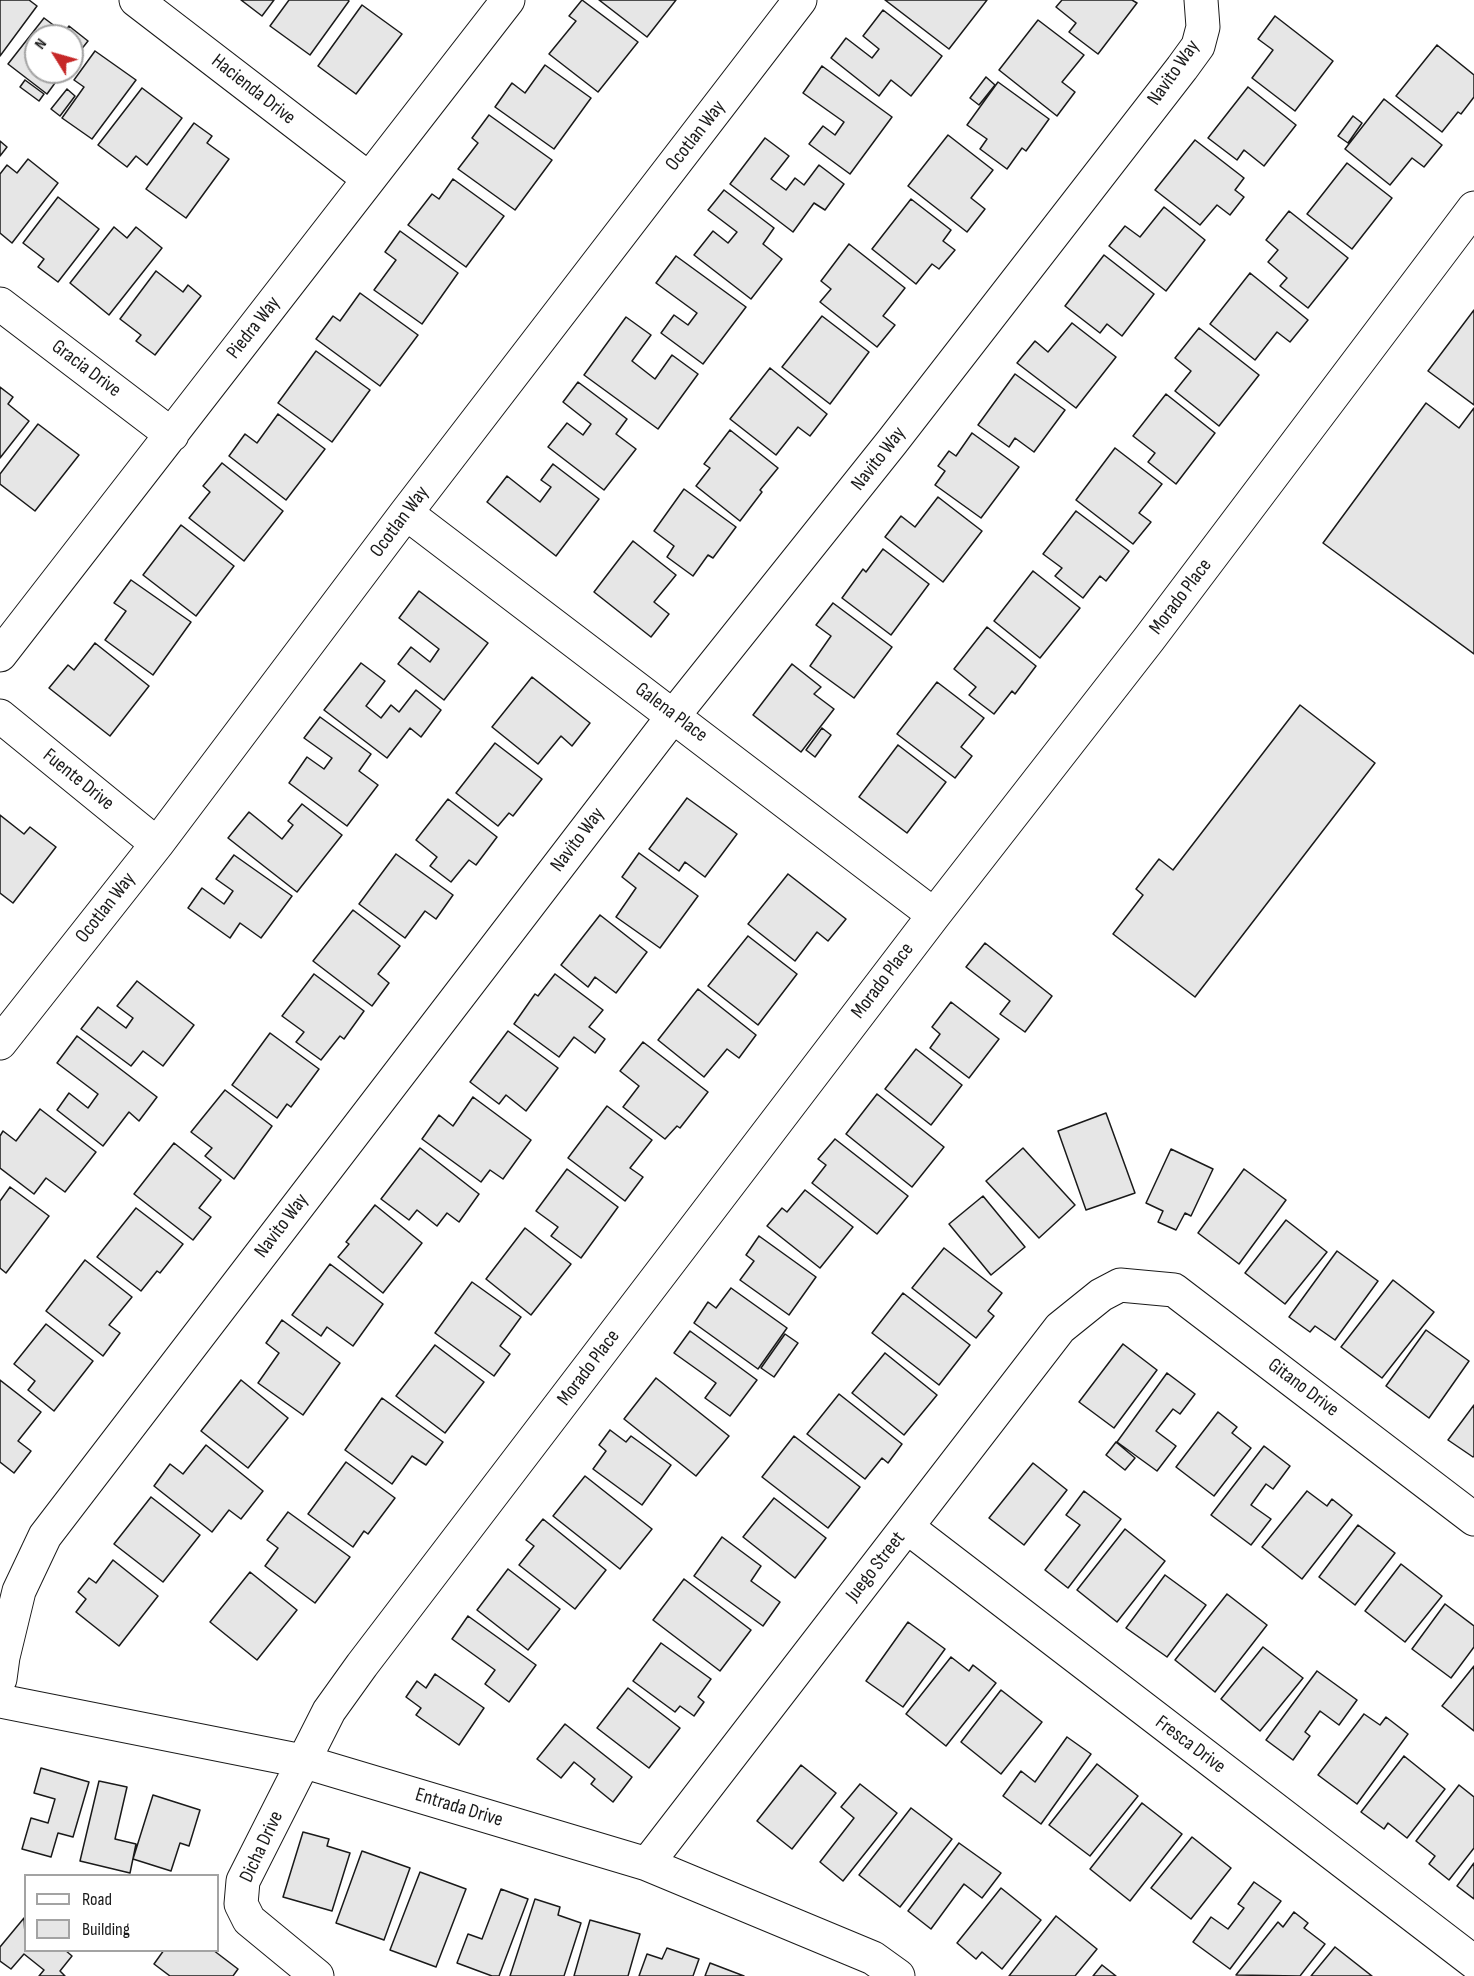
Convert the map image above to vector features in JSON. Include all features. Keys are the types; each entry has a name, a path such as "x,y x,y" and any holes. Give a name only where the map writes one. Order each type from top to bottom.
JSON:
{"street":[{"name":"Hacienda Drive","path":"136,0 369,179"},
{"name":"Piedra Way","path":"0,656 508,0"},
{"name":"Ocotlan Way","path":"0,1043 157,844 406,513 800,0"},
{"name":"Navito Way","path":"0,1679 19,1591 45,1536 674,715 892,442 1174,78 1198,46 1202,13"},
{"name":"Morado Place","path":"302,1761 329,1712 362,1665 934,915 1149,639 1474,208"},
{"name":"Gracia Drive","path":"0,304 172,435"},
{"name":"Galena Place","path":"406,513 934,915"},
{"name":"Fuente Drive","path":"0,716 157,844"},
{"name":"Gitano Drive","path":"1120,1285 1174,1290 1474,1519"},
{"name":"Juego Street","path":"647,1864 1060,1329 1101,1295 1120,1285"},
{"name":"Fresca Drive","path":"907,1527 1474,1962"},
{"name":"Entrada Drive","path":"0,1701 302,1761 647,1864 873,1958 898,1976"},
{"name":"Dicha Drive","path":"302,1761 243,1881 241,1904 249,1920 305,1972"}],"building":[{"path":"0,0 29,0 37,6 0,56"},
{"path":"241,0 274,0 262,16"},
{"path":"289,0 349,1 310,55 270,26"},
{"path":"582,0 638,42 598,92 549,54 576,21 569,16"},
{"path":"599,0 676,0 647,37"},
{"path":"885,0 987,0 949,49"},
{"path":"1062,0 1132,0 1137,3 1098,54 1069,32 1076,23 1056,7"},
{"path":"362,5 402,34 356,94 318,66"},
{"path":"883,10 942,56 911,96 891,80 879,96 831,58 846,38 872,58 879,49 863,36"},
{"path":"1275,16 1333,61 1295,111 1252,78 1273,50 1258,39"},
{"path":"44,18 52,24 39,24"},
{"path":"1038,20 1084,55 1062,82 1075,92 1057,116 999,70"},
{"path":"24,44 24,76 8,64"},
{"path":"1437,45 1474,75 1474,97 1461,114 1458,112 1442,132 1396,96"},
{"path":"95,51 136,80 92,139 62,118 84,87 80,84 84,84 84,66"},
{"path":"545,65 591,98 554,149 495,107 512,83 525,93"},
{"path":"822,66 892,117 850,174 809,144 823,126 835,135 844,122 803,93"},
{"path":"986,77 995,85 979,105 970,98"},
{"path":"24,81 24,84 30,84 44,94 39,101 20,87"},
{"path":"998,82 1049,119 1026,151 1022,148 1007,169 980,149 987,139 967,125"},
{"path":"34,84 54,84 47,94"},
{"path":"1248,87 1296,125 1264,166 1244,150 1237,160 1208,138"},
{"path":"142,88 182,118 147,165 136,156 127,167 98,145"},
{"path":"67,89 75,96 60,116 51,109"},
{"path":"1384,99 1442,145 1424,167 1412,158 1390,185 1345,149"},
{"path":"489,115 552,160 515,210 458,169 478,143 472,138"},
{"path":"1353,116 1362,123 1348,143 1338,136"},
{"path":"194,123 212,136 207,143 229,159 186,218 146,189"},
{"path":"948,135 993,170 971,198 985,209 967,232 908,186"},
{"path":"765,138 789,156 771,179 786,190 795,178 804,185 819,165 844,184 825,210 814,203 793,232 730,184"},
{"path":"1195,140 1244,178 1235,190 1244,197 1230,215 1217,205 1200,225 1155,190"},
{"path":"0,141 7,147 0,156"},
{"path":"28,159 58,183 12,243 0,233 0,174 7,165 17,173"},
{"path":"1347,163 1392,198 1352,249 1307,214"},
{"path":"453,179 504,216 466,267 408,225 432,194 439,199"},
{"path":"724,190 774,228 763,244 782,259 751,299 694,255 713,231 728,243 737,232 708,210"},
{"path":"58,197 99,229 58,282 38,267 44,259 23,243"},
{"path":"911,199 951,230 943,241 955,250 939,269 932,264 916,284 872,249"},
{"path":"1164,207 1205,240 1166,291 1109,246 1125,226 1140,237"},
{"path":"1289,211 1348,258 1308,308 1280,286 1287,278 1268,262 1278,250 1266,240"},
{"path":"114,227 127,238 136,227 162,248 109,315 70,283"},
{"path":"400,231 458,273 422,324 374,290 396,260 385,252"},
{"path":"849,244 905,288 883,316 895,325 877,347 820,302 831,289 821,281"},
{"path":"1104,255 1154,294 1122,336 1107,324 1100,333 1065,306"},
{"path":"676,256 746,307 703,364 661,333 674,315 688,325 697,313 656,283"},
{"path":"156,271 183,292 188,285 201,296 155,355 136,341 141,335 120,319"},
{"path":"1250,273 1308,320 1290,342 1277,332 1255,360 1210,324"},
{"path":"360,293 418,335 380,386 316,339 333,316 340,321"},
{"path":"1474,310 1474,405 1428,371"},
{"path":"822,316 869,352 830,404 782,367"},
{"path":"626,317 651,335 632,361 655,379 672,355 698,374 658,429 584,375"},
{"path":"1072,323 1116,357 1076,408 1017,363 1035,341 1048,352"},
{"path":"1199,328 1259,375 1219,426 1175,391 1191,371 1175,358"},
{"path":"316,351 370,390 332,442 278,403"},
{"path":"770,368 827,414 810,436 798,427 776,455 730,419"},
{"path":"1015,374 1065,410 1034,452 1015,438 1009,447 978,425"},
{"path":"578,382 627,419 616,434 636,449 604,490 548,447 567,423 583,435 591,424 563,402"},
{"path":"0,387 13,397 8,404 29,421 0,458"},
{"path":"1166,394 1215,433 1176,484 1148,462 1155,453 1133,436"},
{"path":"1426,403 1459,428 1474,408 1474,654 1323,543"},
{"path":"278,414 325,449 286,500 229,456 245,434 257,443"},
{"path":"38,424 79,455 35,511 0,484 0,474"},
{"path":"730,430 778,468 760,490 762,492 740,521 696,486 710,468 704,464"},
{"path":"972,433 1019,467 981,518 935,485 945,471 938,466 949,451 956,456"},
{"path":"1115,448 1162,484 1139,513 1151,522 1133,544 1076,500"},
{"path":"222,463 283,511 244,561 189,518 210,492 203,486"},
{"path":"553,464 599,499 556,556 487,502 507,476 540,502 551,487 541,480"},
{"path":"684,489 736,527 713,558 708,555 693,576 667,557 674,546 654,531"},
{"path":"938,497 982,531 943,582 885,537 901,516 915,527"},
{"path":"1076,511 1129,551 1106,581 1100,576 1083,598 1055,576 1062,568 1043,554"},
{"path":"181,525 234,566 196,616 143,575"},
{"path":"633,541 676,575 654,602 669,614 651,637 594,592"},
{"path":"883,549 929,584 891,635 842,598 863,569 866,572"},
{"path":"1033,571 1080,608 1040,658 994,621"},
{"path":"131,580 191,622 153,675 105,640 126,611 114,603"},
{"path":"419,591 488,643 444,700 398,664 411,647 430,662 439,649 399,618"},
{"path":"833,603 892,647 854,698 810,666 831,636 816,625"},
{"path":"987,627 1036,666 1015,694 1012,691 994,714 969,695 976,687 954,669"},
{"path":"95,643 149,686 110,736 49,688 68,665 74,670"},
{"path":"361,663 385,681 366,706 381,718 391,705 399,712 416,690 441,710 421,737 410,728 387,758 324,710"},
{"path":"792,664 821,687 814,694 834,709 801,752 753,715"},
{"path":"532,677 590,723 572,746 561,736 538,764 492,727"},
{"path":"937,682 984,718 961,747 972,756 955,778 897,734"},
{"path":"1300,705 1375,763 1195,997 1113,934 1143,895 1136,889 1159,859 1173,870"},
{"path":"320,717 371,754 359,771 378,785 347,826 289,783 307,757 324,769 332,758 304,738"},
{"path":"822,728 831,735 815,757 806,750"},
{"path":"495,743 542,779 513,816 509,813 498,826 456,793"},
{"path":"898,745 946,782 907,833 859,797"},
{"path":"687,798 737,834 705,877 685,862 679,871 649,849"},
{"path":"448,799 497,837 476,865 469,860 451,882 430,866 437,857 416,840"},
{"path":"302,804 342,835 297,892 228,838 249,812 282,839 293,825 288,821"},
{"path":"0,815 24,834 30,827 56,847 13,903 0,893"},
{"path":"639,853 698,896 660,948 616,917 636,888 622,877"},
{"path":"396,854 453,895 436,919 425,911 405,938 359,904"},
{"path":"234,855 292,896 261,938 240,923 230,938 188,908 202,888 224,904 233,891 216,879"},
{"path":"788,874 846,919 828,941 817,932 795,961 748,924"},
{"path":"353,910 400,946 378,974 389,983 372,1006 313,961"},
{"path":"600,915 647,952 616,993 595,977 588,987 561,965"},
{"path":"748,936 797,974 758,1025 708,986"},
{"path":"985,943 1052,996 1025,1032 1000,1014 1010,1001 966,967"},
{"path":"314,974 364,1011 344,1039 340,1036 321,1060 296,1042 304,1032 282,1016"},
{"path":"555,974 603,1010 589,1027 605,1039 595,1053 574,1037 559,1057 514,1024 535,994 538,996"},
{"path":"137,981 194,1025 163,1066 143,1051 131,1066 81,1029 98,1007 126,1028 133,1018 117,1006"},
{"path":"698,989 756,1035 739,1058 727,1049 704,1077 658,1040"},
{"path":"951,1002 999,1039 969,1078 930,1048 940,1034 932,1027"},
{"path":"508,1031 558,1068 526,1111 506,1095 499,1104 470,1082"},
{"path":"270,1033 319,1069 291,1107 287,1104 277,1118 232,1085"},
{"path":"77,1036 157,1097 139,1121 129,1112 103,1146 57,1110 69,1093 88,1108 98,1094 57,1063"},
{"path":"643,1042 708,1092 680,1128 677,1126 665,1139 623,1107 639,1086 620,1071"},
{"path":"916,1049 962,1085 931,1125 885,1089"},
{"path":"225,1090 272,1126 234,1179 205,1156 212,1148 191,1132"},
{"path":"877,1094 944,1147 912,1187 846,1134"},
{"path":"473,1097 531,1140 503,1179 490,1170 481,1182 422,1139 439,1115 453,1126"},
{"path":"607,1106 652,1140 630,1168 643,1177 625,1201 568,1158"},
{"path":"40,1109 96,1152 65,1192 46,1178 34,1194 0,1168 0,1136 3,1131 16,1141"},
{"path":"1106,1113 1135,1193 1086,1210 1058,1131"},
{"path":"835,1139 908,1196 877,1234 812,1183 826,1165 818,1159"},
{"path":"174,1143 221,1180 199,1208 211,1217 193,1240 134,1194"},
{"path":"420,1148 479,1194 459,1222 447,1213 437,1226 417,1210 409,1220 381,1199"},
{"path":"1023,1148 1075,1205 1039,1238 986,1181"},
{"path":"1171,1149 1213,1169 1191,1216 1185,1213 1176,1230 1158,1222 1163,1211 1146,1203"},
{"path":"567,1169 618,1207 581,1258 551,1236 558,1227 536,1211"},
{"path":"1244,1169 1286,1200 1239,1264 1198,1233"},
{"path":"10,1187 49,1216 6,1273 0,1268 0,1201"},
{"path":"805,1190 853,1227 820,1268 767,1226 782,1208 787,1212"},
{"path":"983,1196 1025,1247 991,1275 949,1224"},
{"path":"375,1205 422,1243 383,1293 338,1257 349,1244 346,1242"},
{"path":"136,1208 183,1244 160,1273 157,1271 141,1291 97,1257"},
{"path":"1286,1220 1327,1252 1285,1304 1245,1273"},
{"path":"525,1228 571,1264 531,1315 486,1279"},
{"path":"759,1236 816,1277 789,1315 740,1280 754,1261 746,1255"},
{"path":"944,1248 1002,1293 988,1311 994,1316 976,1338 912,1288"},
{"path":"1337,1251 1378,1281 1335,1340 1315,1326 1310,1332 1289,1317"},
{"path":"85,1260 132,1297 109,1325 120,1333 103,1356 46,1311"},
{"path":"330,1264 383,1304 353,1346 327,1327 321,1336 292,1315"},
{"path":"1393,1280 1434,1312 1382,1378 1341,1347"},
{"path":"472,1282 521,1317 500,1346 510,1354 494,1376 435,1333"},
{"path":"731,1288 787,1328 758,1369 694,1323 708,1302 716,1308"},
{"path":"903,1293 970,1345 939,1385 872,1333"},
{"path":"282,1320 340,1363 303,1415 258,1383 279,1353 266,1343"},
{"path":"46,1324 93,1361 54,1411 28,1390 35,1381 14,1364"},
{"path":"1426,1330 1469,1361 1429,1418 1386,1386"},
{"path":"690,1331 757,1380 730,1416 705,1398 716,1383 674,1353"},
{"path":"785,1334 798,1343 774,1377 761,1368"},
{"path":"1123,1344 1157,1370 1114,1428 1079,1402"},
{"path":"435,1345 484,1382 445,1433 396,1396"},
{"path":"885,1353 937,1395 904,1435 852,1393"},
{"path":"1167,1373 1195,1394 1180,1414 1173,1409 1156,1431 1176,1446 1157,1471 1117,1442"},
{"path":"656,1378 729,1436 696,1476 624,1419"},
{"path":"0,1380 41,1412 18,1441 31,1451 14,1473 0,1462"},
{"path":"241,1380 288,1418 248,1468 201,1431"},
{"path":"839,1394 902,1444 888,1463 882,1458 865,1479 807,1434"},
{"path":"382,1398 443,1442 426,1465 412,1456 392,1484 345,1450"},
{"path":"1474,1405 1474,1456 1473,1457 1448,1440"},
{"path":"1218,1412 1237,1427 1232,1433 1251,1448 1214,1496 1176,1467"},
{"path":"610,1430 626,1442 631,1436 671,1465 642,1505 593,1469 606,1451 599,1445"},
{"path":"794,1436 860,1487 828,1528 762,1477"},
{"path":"1116,1442 1135,1458 1125,1470 1106,1455"},
{"path":"206,1445 263,1491 241,1519 229,1510 212,1532 154,1486 170,1464 183,1474"},
{"path":"1264,1446 1290,1466 1273,1489 1266,1484 1251,1505 1271,1519 1251,1545 1211,1515"},
{"path":"346,1462 395,1498 368,1534 364,1531 353,1547 308,1514"},
{"path":"1033,1463 1067,1490 1024,1545 989,1518"},
{"path":"585,1476 652,1529 620,1569 553,1516"},
{"path":"1084,1491 1121,1519 1068,1588 1045,1570 1080,1525 1066,1515"},
{"path":"1307,1491 1327,1506 1332,1499 1352,1515 1302,1579 1262,1547"},
{"path":"151,1497 200,1535 163,1582 114,1544"},
{"path":"774,1498 826,1538 795,1578 743,1537"},
{"path":"288,1512 350,1557 315,1603 265,1566 278,1548 267,1540"},
{"path":"543,1519 606,1570 575,1609 519,1565 534,1546 526,1540"},
{"path":"1358,1525 1395,1553 1355,1605 1319,1577"},
{"path":"1125,1529 1165,1561 1117,1622 1077,1590"},
{"path":"722,1537 761,1566 751,1581 780,1602 763,1626 694,1576"},
{"path":"113,1560 158,1596 119,1646 76,1612 86,1599 78,1592 89,1578 96,1583"},
{"path":"1401,1564 1442,1596 1405,1642 1365,1611"},
{"path":"508,1569 560,1609 528,1650 477,1610"},
{"path":"250,1572 297,1610 257,1660 210,1622"},
{"path":"1165,1575 1206,1605 1167,1657 1126,1628"},
{"path":"684,1579 751,1630 720,1671 653,1620"},
{"path":"1227,1594 1267,1625 1215,1692 1175,1660"},
{"path":"1445,1604 1474,1626 1474,1647 1451,1678 1412,1649"},
{"path":"468,1616 536,1665 509,1702 485,1684 495,1670 452,1639"},
{"path":"908,1622 945,1649 903,1707 866,1681"},
{"path":"661,1643 711,1679 698,1697 704,1702 694,1716 680,1706 675,1712 633,1681"},
{"path":"1263,1647 1303,1678 1260,1731 1221,1699"},
{"path":"951,1657 969,1671 973,1665 996,1683 946,1746 906,1714"},
{"path":"1474,1666 1474,1731 1442,1706"},
{"path":"1317,1671 1357,1700 1339,1725 1320,1711 1305,1732 1310,1736 1293,1760 1266,1740"},
{"path":"435,1674 484,1708 459,1745 416,1715 421,1708 406,1697 417,1681 426,1688"},
{"path":"628,1688 680,1728 649,1768 597,1728"},
{"path":"1001,1690 1042,1722 1001,1774 961,1742"},
{"path":"1364,1714 1380,1725 1386,1717 1408,1734 1357,1804 1318,1775"},
{"path":"565,1724 632,1777 613,1802 591,1784 595,1779 574,1762 561,1778 537,1759"},
{"path":"1067,1737 1091,1754 1041,1824 1003,1796 1021,1771 1035,1782"},
{"path":"1404,1756 1445,1789 1407,1838 1388,1823 1384,1829 1361,1812"},
{"path":"1097,1764 1138,1796 1090,1856 1049,1825"},
{"path":"801,1765 836,1793 792,1849 757,1821"},
{"path":"41,1768 89,1782 73,1837 58,1833 51,1857 22,1849 31,1818 48,1823 55,1799 34,1793"},
{"path":"99,1781 127,1787 115,1839 136,1844 130,1873 80,1861"},
{"path":"860,1784 897,1813 843,1881 820,1862 854,1818 841,1807"},
{"path":"1459,1785 1474,1797 1474,1848 1449,1880 1429,1864 1435,1856 1416,1841"},
{"path":"153,1795 200,1810 189,1846 180,1843 171,1871 133,1859"},
{"path":"1142,1803 1182,1834 1130,1901 1090,1869"},
{"path":"911,1808 952,1839 900,1907 859,1875"},
{"path":"303,1832 329,1839 327,1846 350,1853 332,1911 283,1897"},
{"path":"1192,1837 1231,1868 1191,1919 1151,1888"},
{"path":"959,1843 1001,1873 982,1898 964,1884 931,1929 908,1911"},
{"path":"362,1851 410,1868 384,1940 336,1923"},
{"path":"1474,1863 1474,1899 1457,1886"},
{"path":"420,1872 466,1889 436,1967 390,1950"},
{"path":"1254,1882 1281,1901 1230,1969 1193,1942 1211,1917 1228,1929 1244,1908 1238,1904"},
{"path":"1001,1888 1041,1920 1002,1969 982,1952 976,1959 957,1943"},
{"path":"501,1889 528,1899 499,1976 492,1976 457,1963 468,1934 482,1939"},
{"path":"535,1899 560,1907 558,1915 581,1923 564,1976 510,1976"},
{"path":"1294,1912 1308,1923 1304,1928 1325,1944 1300,1976 1236,1975 1278,1922 1283,1927"},
{"path":"1056,1916 1097,1949 1075,1976 1009,1976"},
{"path":"24,1918 24,1952 67,1952 72,1956 60,1971 65,1976 39,1976 44,1970 24,1954 11,1969 0,1961 0,1947"},
{"path":"590,1920 640,1934 628,1976 574,1976"},
{"path":"1335,1947 1372,1976 1311,1976"},
{"path":"667,1948 699,1959 693,1976 639,1976 647,1954 662,1959"},
{"path":"163,1952 216,1952 238,1969 233,1976 170,1976 154,1964"},
{"path":"710,1963 744,1976 705,1976"},
{"path":"1102,1965 1116,1976 1093,1976"}]}
